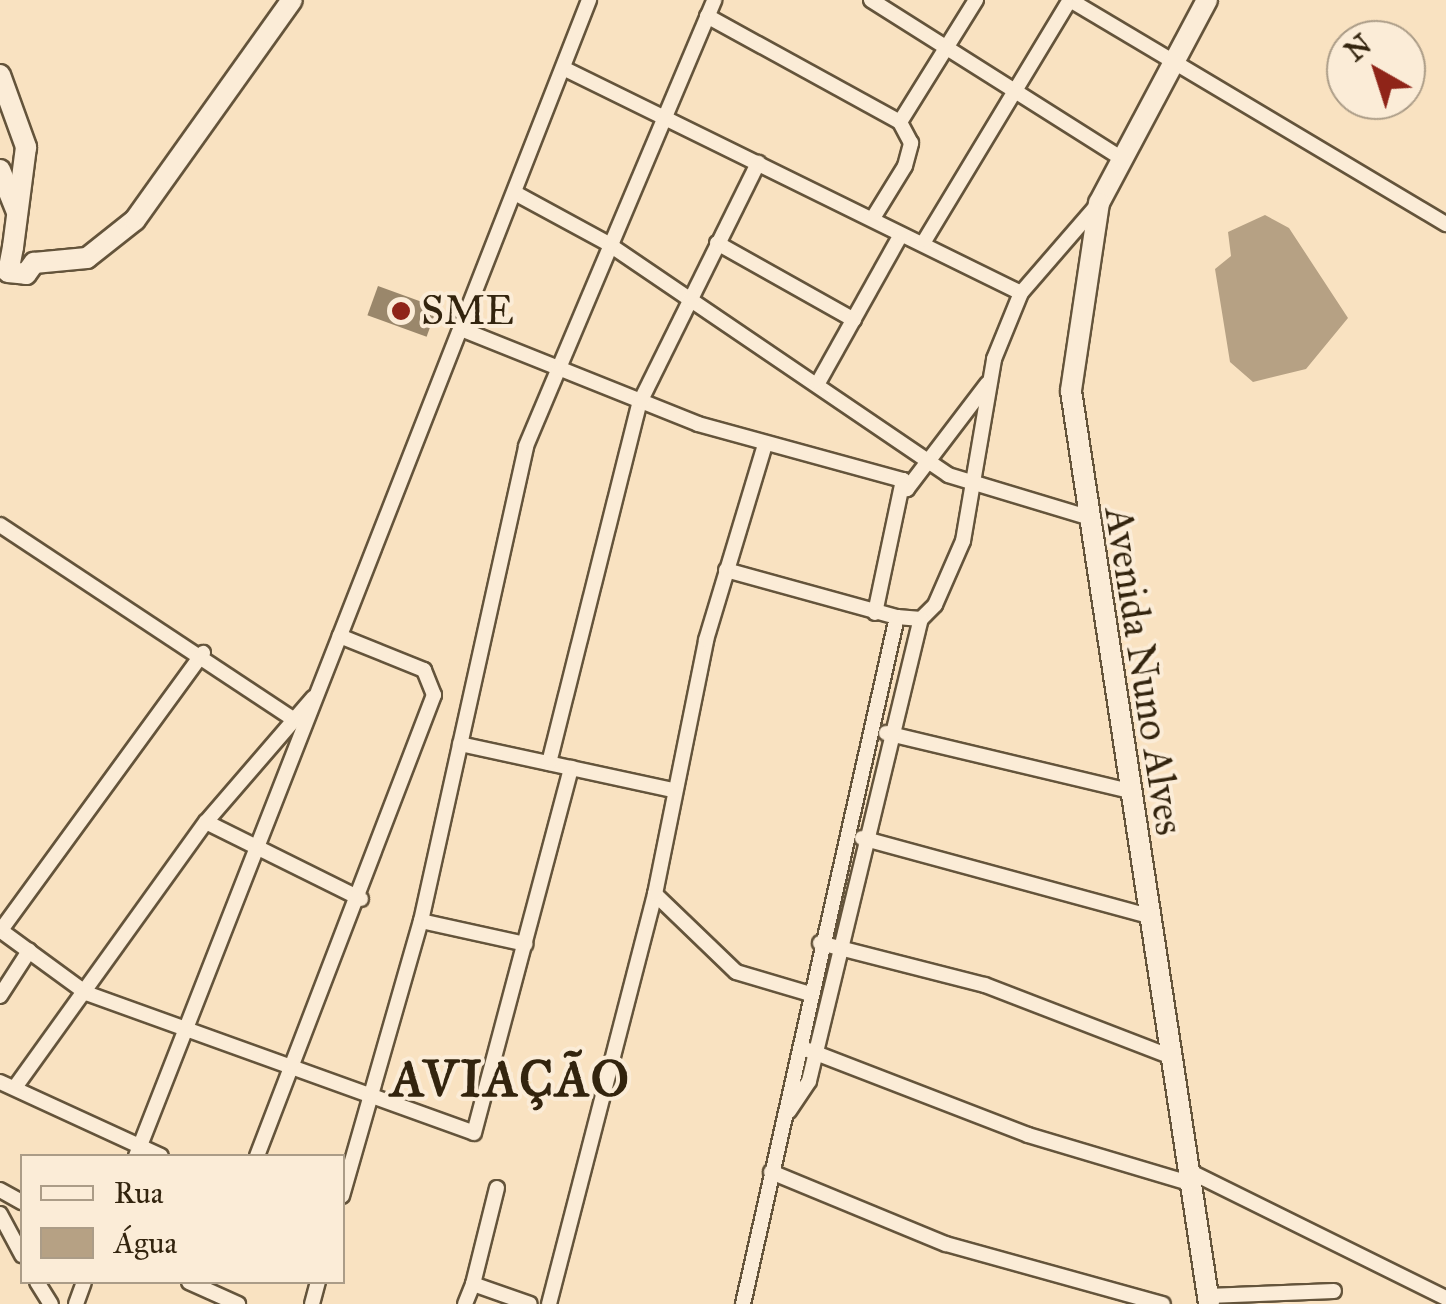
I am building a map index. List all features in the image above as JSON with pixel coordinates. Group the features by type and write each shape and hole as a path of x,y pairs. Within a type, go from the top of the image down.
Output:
{"street":[{"path":"0,74 26,146 13,248 4,276 26,274 34,263 87,258 134,220 292,0"},
{"path":"318,693 206,822 86,993 8,1084 138,1152 260,856 318,693 589,0"},
{"path":"345,1187 421,921 526,446 607,243 714,0"},
{"path":"871,0 1118,157"},
{"path":"900,122 976,0"},
{"path":"924,240 1070,0 1170,64 1446,224"},
{"name":"Avenida Nuno Alves","path":"1207,0 1118,157 1099,203 1073,340 1084,516 1208,1300"},
{"path":"708,16 900,122 912,143 873,218"},
{"path":"564,68 873,218 900,236 924,240 1022,292"},
{"path":"549,763 640,402 688,297 758,162"},
{"path":"0,170 17,212"},
{"path":"515,193 607,243 924,457 976,480 1084,516"},
{"path":"789,1110 816,1052 921,619 946,590 976,480 987,384 1022,292 1099,203"},
{"path":"818,383 900,236"},
{"path":"716,242 854,320"},
{"path":"13,248 25,248 34,263"},
{"path":"460,329 557,363 640,402 766,445 903,480 912,486 924,457 987,384"},
{"path":"549,1304 656,894 672,790 726,570 766,445"},
{"path":"875,613 903,480"},
{"path":"0,525 202,653 295,720"},
{"path":"726,570 875,613 921,619"},
{"path":"743,1304 771,1172 789,1110 807,993 874,729 897,617"},
{"path":"258,1154 362,899 434,686 424,670 340,636"},
{"path":"202,653 0,930 86,993 188,1032 478,1130 572,768"},
{"path":"874,729 1129,791"},
{"path":"460,744 672,790"},
{"path":"206,822 260,856 362,899"},
{"path":"847,835 1145,915"},
{"path":"656,894 736,972 807,993"},
{"path":"421,921 526,944"},
{"path":"820,943 985,985 1172,1057"},
{"path":"0,996 29,951"},
{"path":"798,1048 1028,1135 1189,1177 1446,1298"},
{"path":"771,1172 946,1244 1162,1304"},
{"path":"464,1304 473,1284 497,1188"},
{"path":"0,1214 20,1251"},
{"path":"191,1284 218,1300 238,1304"},
{"path":"473,1284 530,1304"},
{"path":"1208,1300 1334,1291"}],"water":[{"path":"1265,215 1289,228 1348,318 1306,369 1253,382 1230,362 1215,269 1231,256 1228,232"}],"building":[{"name":"SME","path":"378,286 437,308 427,337 367,315"}],"place":[{"name":"SME","path":"401,311"}],"district":[{"name":"AVIAÇÃO","path":"511,1080"}]}
